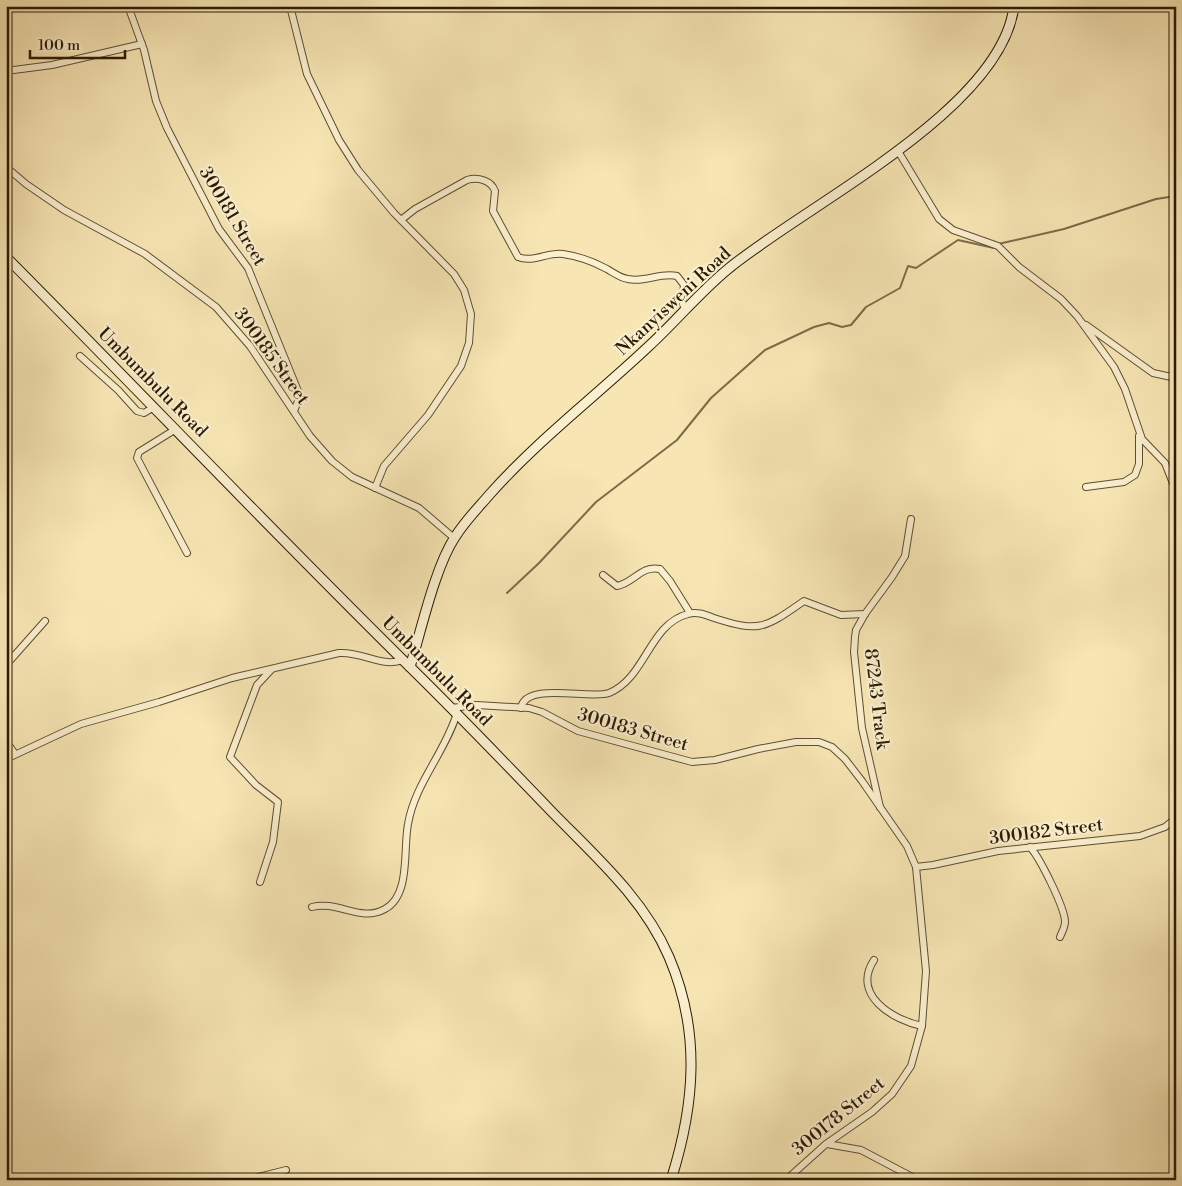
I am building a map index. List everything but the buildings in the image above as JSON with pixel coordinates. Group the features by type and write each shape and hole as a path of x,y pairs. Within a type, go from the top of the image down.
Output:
{"main road":[{"name":"Nkanyisweni Road","path":"406,664 444,560 454,538 476,510 527,455 576,409 649,346 739,260 898,151 960,99 986,69 1010,27 1014,6"},
{"name":"Umbumbulu Road","path":"6,257 621,882 645,914 668,957 685,1008 690,1037 692,1074 686,1125 671,1180"}],"street":[{"name":"300181 Street","path":"128,6 142,44 154,95 167,128 219,229 240,256 256,284 298,390 300,400 294,411"},
{"path":"290,6 307,74 325,114 358,170 401,220 454,274 468,303 471,326 467,353 461,366 428,415 384,466 375,488"},
{"path":"6,71 52,65 142,44"},
{"path":"898,151 939,219 953,230 998,246 1019,267 1061,299 1084,324 1121,380 1139,433 1144,442 1165,463 1176,491"},
{"name":"300185 Street","path":"6,167 26,184 64,210 146,254 216,307 250,346 310,436 332,461 352,477 419,508 454,538"},
{"path":"401,220 415,209 467,180 474,178 488,182 495,191 493,207 496,217 518,256 531,260 557,254 572,256 599,265 627,279 636,280 662,275 677,276 684,285 682,301 685,310"},
{"path":"1084,324 1154,373 1176,378"},
{"path":"80,356 118,390 136,411 144,413 154,407"},
{"path":"176,429 140,452 137,458 187,553"},
{"path":"1086,487 1124,482 1135,475 1139,464 1139,433"},
{"name":"87243 Track","path":"880,808 862,728 854,652 856,630 904,556 911,518"},
{"path":"603,575 617,586 624,584 644,570 660,570 670,581 690,613"},
{"path":"521,708 528,699 546,692 606,694 615,690 632,674 665,628 690,613 701,614 738,626 749,627 771,624 804,601 841,616 865,614"},
{"path":"6,665 44,622"},
{"path":"6,759 70,727 146,706 232,678 346,652 387,663 406,664"},
{"path":"260,882 273,842 278,802 230,759 257,685 272,670"},
{"name":"300183 Street","path":"454,711 477,705 521,708 542,712 578,731 686,761 715,760 796,742 819,742 832,747 845,759 907,846 916,867"},
{"path":"312,907 329,905 366,915 385,909 396,900 402,886 405,841 410,809 419,787 449,737 454,711"},
{"path":"6,742 15,754"},
{"name":"300182 Street","path":"916,867 998,851 1140,836 1165,827 1176,818"},
{"path":"1030,847 1043,866 1064,913 1065,922 1060,937"},
{"name":"300178 Street","path":"786,1180 826,1144 872,1112 892,1094 911,1066 922,1026 926,971 916,867"},
{"path":"874,960 869,968 867,980 878,1002 896,1019 922,1026"},
{"path":"826,1144 837,1144 861,1150 918,1180"},
{"path":"247,1180 286,1170"}],"waterway":[{"path":"445,6 446,11"},
{"path":"998,244 1064,229 1156,199 1176,196"},
{"path":"507,593 539,563 596,502 677,440 711,398 765,350 814,327 829,323 842,327 851,325 866,307 900,288 908,266 916,268 958,240 994,248"}]}
